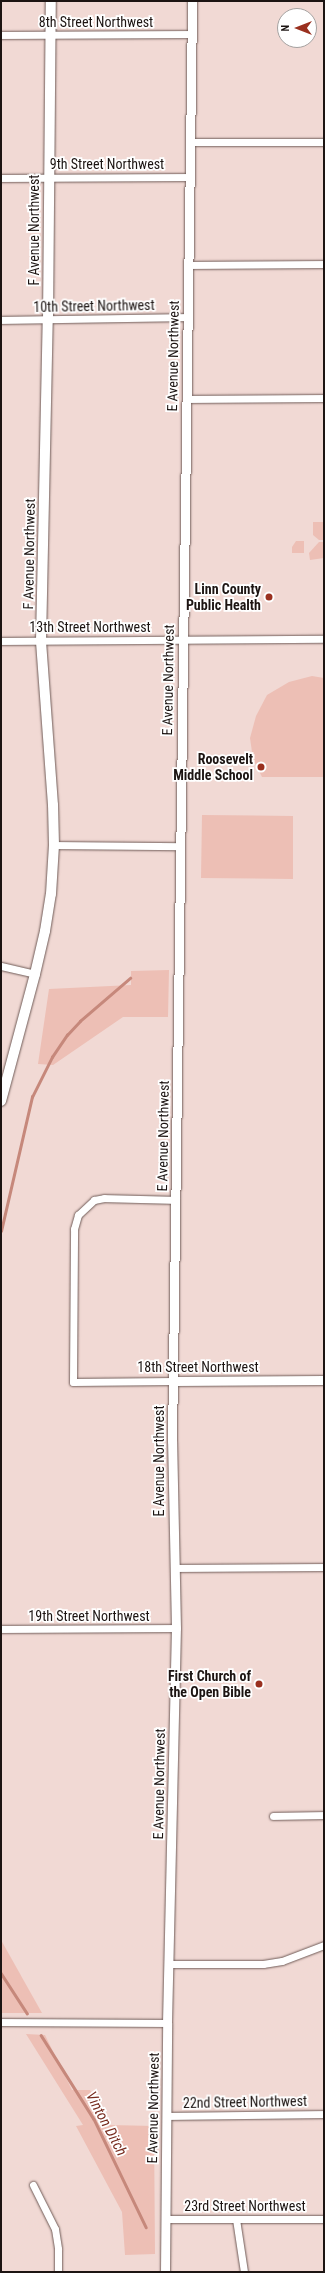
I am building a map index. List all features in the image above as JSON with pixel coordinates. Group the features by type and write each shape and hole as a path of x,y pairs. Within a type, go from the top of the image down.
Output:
{"main road":[{"name":"F Avenue Northwest","path":"1,1101 36,974 51,894 54,845 53,805 41,641 48,320 48,178 51,1"}],"street":[{"name":"E Avenue Northwest","path":"165,2272 167,2023 176,1628 176,1568 172,1503 192,1"},
{"name":"8th Street Northwest","path":"1,35 191,34"},
{"path":"190,142 324,142"},
{"name":"9th Street Northwest","path":"1,178 190,177"},
{"path":"188,265 324,264"},
{"name":"10th Street Northwest","path":"1,320 188,317"},
{"path":"186,399 324,398"},
{"name":"13th Street Northwest","path":"1,641 324,640"},
{"path":"54,845 181,846"},
{"path":"1,966 36,974"},
{"name":"18th Street Northwest","path":"176,1200 104,1198 94,1200 78,1215 74,1229 72,1382 324,1380"},
{"path":"176,1568 324,1567"},
{"name":"19th Street Northwest","path":"1,1629 176,1628"},
{"path":"273,1816 324,1815"},
{"path":"169,1964 263,1964 282,1961 324,1945"},
{"path":"1,2022 167,2023"},
{"name":"22nd Street Northwest","path":"167,2116 324,2114"},
{"path":"33,2186 55,2229 58,2249 58,2272"},
{"name":"23rd Street Northwest","path":"165,2219 324,2219"},
{"path":"236,2219 244,2272"}],"shaded area":[{"path":"313,522 324,522 324,540 319,540 313,535"},
{"path":"296,541 304,541 304,553 292,553 292,547"},
{"path":"319,542 324,542 324,558 310,560 309,553"},
{"path":"312,676 324,678 324,777 262,777 253,759 250,738 256,716 267,695 289,682"},
{"path":"202,815 293,816 293,879 201,878"},
{"path":"169,970 168,1017 123,1017 53,1065 38,1064 49,989 131,985 131,971"},
{"path":"1,1940 42,2013 1,2013"},
{"path":"26,2034 45,2035 72,2090 90,2090 109,2125 154,2126 155,2254 125,2255 122,2212 76,2126 83,2125"}],"waterway":[{"name":"Vinton Ditch","path":"1,1231 32,1097 52,1057 67,1035 80,1021 130,978"},
{"name":"Vinton Ditch","path":"1,1973 27,2013"},
{"name":"Vinton Ditch","path":"41,2035 94,2119 146,2227"}],"place":[{"name":"Linn County Public Health","path":"269,597"},
{"name":"Roosevelt Middle School","path":"261,767"},
{"name":"First Church of the Open Bible","path":"259,1684"}]}
